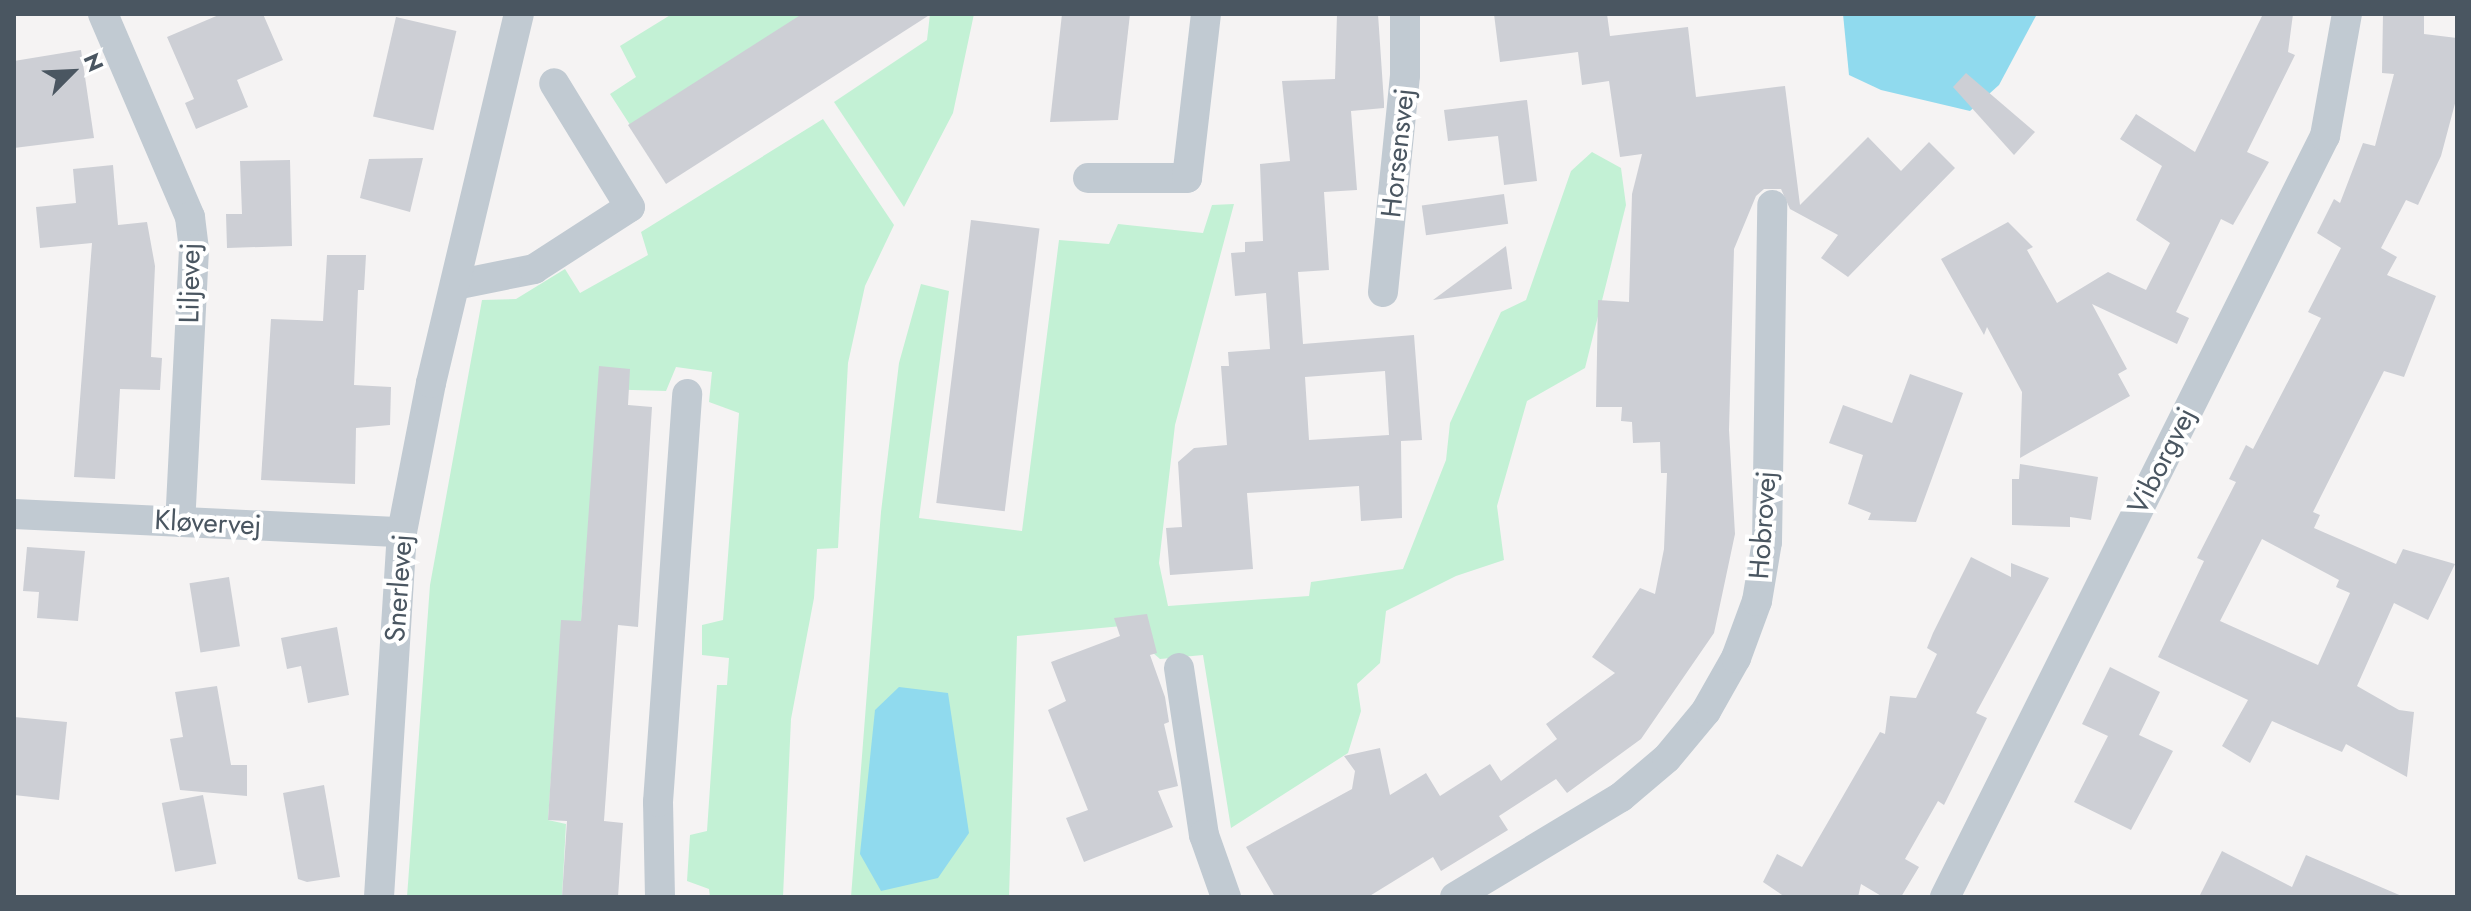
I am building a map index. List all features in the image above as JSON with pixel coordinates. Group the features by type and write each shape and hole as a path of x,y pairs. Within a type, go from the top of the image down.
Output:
{"street":[{"name":"Liljevej","path":"103,14 190,217 194,249 180,522"},
{"name":"Snerlevej","path":"379,897 402,532 455,285 519,14"},
{"path":"1088,178 1187,178 1206,14"},
{"name":"Horsensvej","path":"1383,292 1405,75 1405,14"},
{"name":"Viborgvej","path":"1945,897 2325,136 2347,14"},
{"path":"455,285 534,269 630,207 554,83"},
{"name":"Hobrovej","path":"1455,897 1621,797 1686,734 1736,658 1757,601 1767,542 1772,205"},
{"path":"660,897 658,802 687,394"},
{"name":"Kløvervej","path":"14,514 402,532"},
{"path":"1179,668 1204,835 1226,897"}],"green space":[{"path":"672,14 812,14 634,131 610,94 636,77 620,46"},
{"path":"930,14 974,14 953,113 904,207 834,102 927,40"},
{"path":"823,119 894,225 865,286 848,363 838,548 817,549 814,598 791,719 783,897 710,897 709,889 687,881 690,835 707,831 717,685 727,685 729,658 702,655 702,625 723,620 739,413 709,402 712,372 676,367 666,391 599,389 581,622 562,622 548,820 566,824 562,897 407,897 430,585 482,300 516,299 565,269 580,293 648,255 641,232"},
{"path":"1592,152 1621,168 1626,205 1585,368 1527,401 1497,506 1504,560 1456,576 1386,611 1380,663 1357,684 1361,711 1348,753 1231,828 1203,655 1160,659 1122,626 1017,636 1009,897 851,897 881,512 899,363 921,284 949,291 919,518 1022,531 1059,240 1109,244 1118,224 1203,233 1212,205 1234,204 1175,425 1159,563 1168,606 1309,596 1311,582 1403,569 1446,460 1450,423 1501,312 1526,300 1571,171"}],"water":[{"path":"1843,14 2037,14 1999,85 1970,111 1881,90 1849,75"},
{"path":"899,687 948,693 969,833 938,878 881,891 860,854 875,710"}],"building":[{"path":"221,14 263,14 283,60 237,80 248,107 196,129 185,103 194,99 167,37"},
{"path":"802,14 931,14 666,184 628,125"},
{"path":"1062,14 1130,14 1118,120 1050,122"},
{"path":"1337,14 1378,14 1384,108 1351,111 1357,190 1324,192 1329,270 1298,272 1303,344 1414,335 1422,440 1401,441 1402,518 1361,521 1359,486 1247,493 1253,569 1170,575 1166,528 1182,527 1178,462 1194,448 1227,445 1221,366 1229,366 1228,352 1270,349 1266,293 1235,296 1231,253 1245,252 1245,242 1263,241 1260,164 1290,161 1282,81 1335,79","holes":["1385,371 1389,435 1309,440 1305,377"]},
{"path":"1494,14 1607,14 1610,36 1688,27 1696,97 1785,86 1800,205 1868,137 1901,171 1929,142 1955,168 1848,277 1821,258 1838,235 1790,209 1781,189 1764,189 1756,196 1734,249 1729,430 1735,534 1714,633 1641,739 1567,793 1556,779 1499,816 1508,830 1441,871 1433,857 1368,897 1275,897 1246,847 1352,789 1355,771 1344,756 1380,748 1390,795 1426,773 1440,796 1490,764 1501,781 1557,739 1546,724 1615,673 1592,657 1640,588 1655,594 1664,549 1667,473 1661,473 1660,442 1633,443 1632,422 1621,421 1622,407 1596,407 1598,300 1629,302 1632,194 1642,154 1620,157 1609,81 1582,85 1578,52 1500,62"},
{"path":"2263,14 2293,14 2288,52 2295,55 2247,152 2269,162 2233,225 2221,219 2176,312 2189,318 2177,344 2092,304 2127,369 2118,374 2130,396 2020,458 2022,392 1987,327 1984,335 1941,259 2008,222 2033,247 2027,250 2057,303 2108,272 2146,290 2170,243 2136,220 2162,166 2120,139 2136,114 2195,152"},
{"path":"2383,14 2424,14 2424,34 2457,38 2457,96 2441,156 2418,205 2406,200 2381,248 2397,257 2387,275 2436,296 2404,377 2384,371 2313,512 2320,515 2314,528 2396,564 2403,549 2455,564 2428,620 2394,603 2357,686 2399,710 2414,712 2407,777 2346,744 2342,752 2272,721 2250,763 2222,746 2248,700 2158,657 2204,561 2197,558 2236,482 2229,479 2246,445 2253,449 2321,318 2308,312 2341,248 2317,233 2334,199 2340,203 2363,143 2375,146 2394,74 2382,73","holes":["2262,539 2339,580 2336,587 2350,593 2318,665 2220,621"]},
{"path":"396,17 456,31 433,130 373,116"},
{"path":"81,50 94,138 14,148 14,61"},
{"path":"1966,73 2035,132 2014,155 1953,87"},
{"path":"1527,100 1537,181 1504,185 1498,136 1448,141 1444,110"},
{"path":"423,158 410,212 360,198 369,159"},
{"path":"290,160 292,246 227,248 226,214 242,214 240,161"},
{"path":"113,165 118,225 147,222 155,266 151,357 162,358 160,390 120,389 115,479 74,477 92,243 40,248 36,207 76,203 73,169"},
{"path":"1504,194 1508,224 1426,235 1422,206"},
{"path":"971,220 1039,228 1005,511 936,503"},
{"path":"1506,246 1512,289 1433,300"},
{"path":"327,255 366,255 364,290 358,290 354,385 391,387 390,425 356,428 355,484 261,480 271,319 323,321"},
{"path":"599,366 630,369 628,405 652,407 638,627 618,625 604,821 623,823 618,897 562,897 567,821 548,820 561,620 581,621"},
{"path":"1910,374 1963,393 1916,522 1868,520 1871,513 1848,504 1863,455 1829,443 1843,405 1892,423"},
{"path":"2020,464 2098,477 2091,520 2070,517 2070,527 2012,525 2012,479 2019,479"},
{"path":"27,547 85,551 78,621 37,618 39,592 23,591"},
{"path":"1971,557 2011,577 2011,563 2049,578 1976,713 1987,718 1944,805 1938,801 1905,859 1919,867 1901,897 1883,897 1861,884 1858,897 1785,897 1763,882 1777,854 1802,867 1880,732 1885,734 1890,696 1916,698 1937,654 1927,648"},
{"path":"229,577 240,646 200,652 189,583"},
{"path":"1147,614 1157,653 1150,655 1165,697 1169,722 1164,724 1178,786 1158,791 1173,827 1084,862 1066,818 1088,810 1048,710 1066,701 1051,662 1120,636 1114,618"},
{"path":"337,627 349,695 308,703 301,666 287,669 281,638"},
{"path":"2110,667 2160,692 2139,735 2173,751 2131,830 2074,802 2108,736 2082,724"},
{"path":"217,686 231,765 247,765 247,796 180,790 170,739 183,737 175,692"},
{"path":"14,717 67,722 59,800 14,795"},
{"path":"324,785 340,877 307,882 298,879 283,793"},
{"path":"203,795 216,864 175,872 162,803"},
{"path":"2222,851 2292,887 2306,855 2404,897 2199,897"}]}
